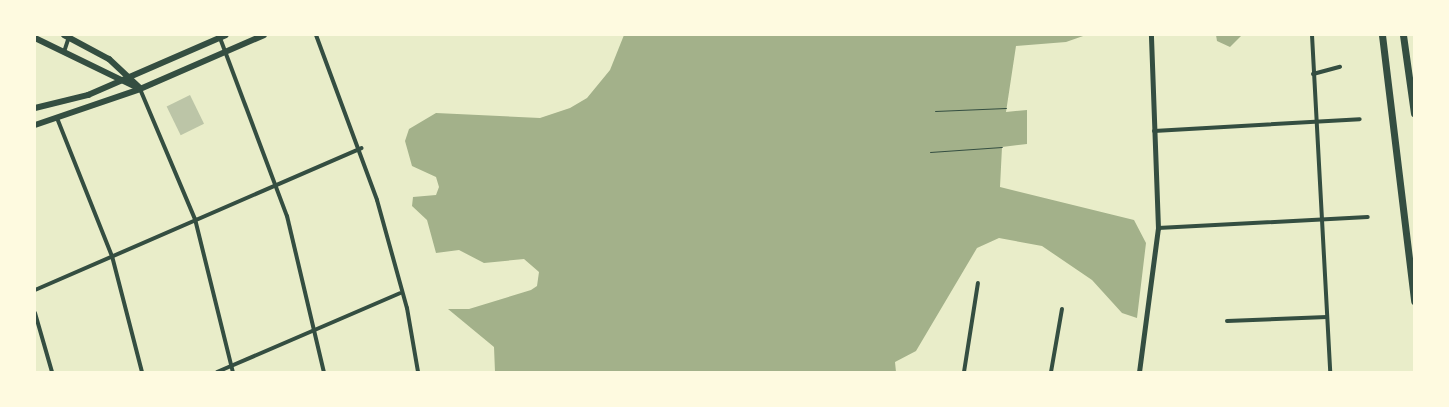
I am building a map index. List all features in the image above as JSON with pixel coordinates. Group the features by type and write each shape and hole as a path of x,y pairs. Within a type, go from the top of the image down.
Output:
{"highway":[{"path":"1382,35 1414,301"},
{"path":"1403,35 1414,113"}],"main road":[{"path":"35,125 140,89 264,35"},
{"path":"67,36 104,56 130,77 140,89"},
{"path":"35,108 121,81 223,36"},
{"path":"35,38 140,89"}],"street":[{"path":"316,35 361,148 400,293 407,308 418,372"},
{"path":"1140,372 1158,228 1151,35"},
{"path":"1312,35 1330,372"},
{"path":"63,52 67,36"},
{"path":"223,36 226,52 277,184 316,329 324,372"},
{"path":"1313,74 1340,67"},
{"path":"140,89 195,219 233,372"},
{"path":"57,118 112,256 142,372"},
{"path":"1154,131 1360,119"},
{"path":"35,290 361,148"},
{"path":"1158,228 1368,217"},
{"path":"964,372 978,283"},
{"path":"217,372 400,293"},
{"path":"1051,372 1062,309"},
{"path":"35,313 52,372"},
{"path":"1228,321 1326,317"}],"path":[{"path":"935,111 1006,108"},
{"path":"930,152 1002,147"}],"shaded area":[{"path":"624,35 1086,35 1066,42 1016,46 1006,112 1027,110 1027,144 1002,147 1000,187 1134,220 1146,243 1137,318 1122,313 1092,280 1042,246 999,238 977,248 916,351 895,362 896,372 495,372 494,347 448,309 469,309 531,290 537,286 539,272 524,259 484,263 459,250 436,253 427,220 412,206 413,197 436,195 439,187 436,177 412,166 405,141 409,129 436,113 540,118 570,108 587,98 610,70"},
{"path":"1216,35 1241,36 1230,47 1217,41"}],"building":[{"path":"190,95 204,124 181,135 167,106"}]}
